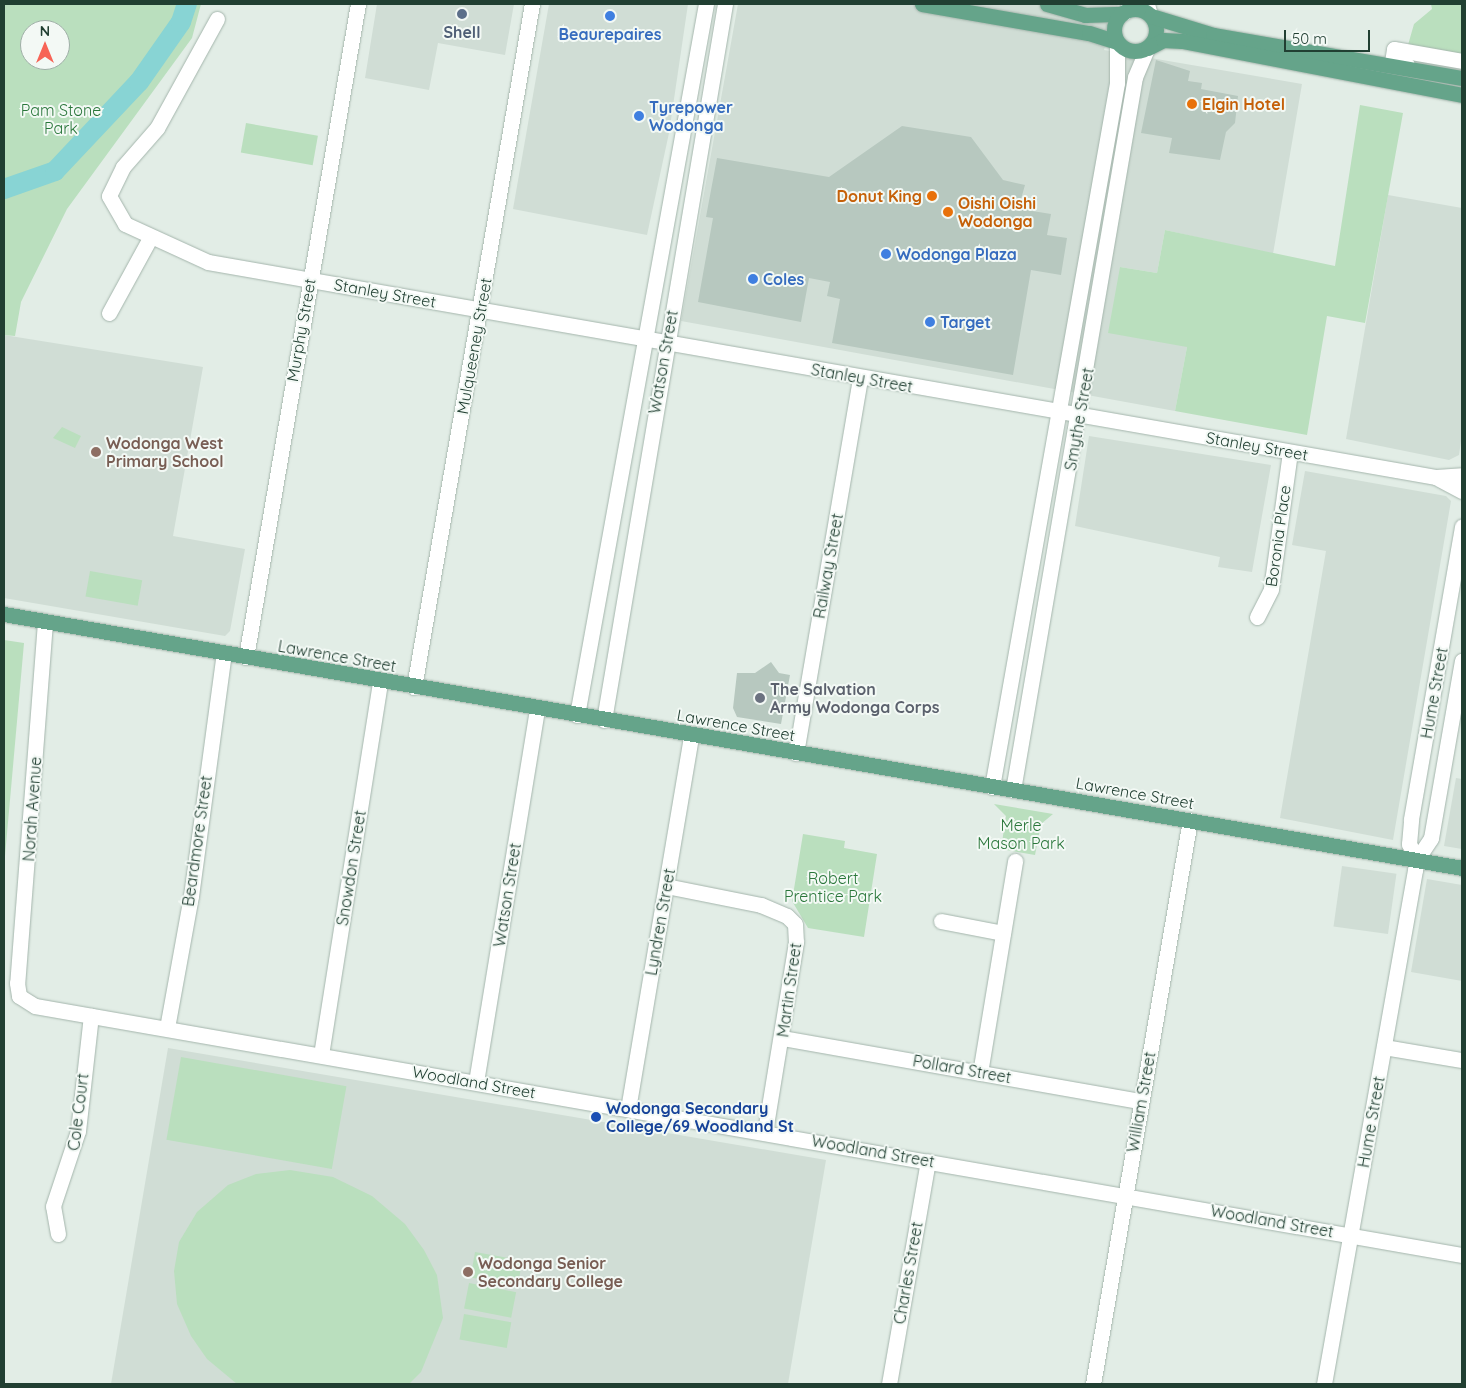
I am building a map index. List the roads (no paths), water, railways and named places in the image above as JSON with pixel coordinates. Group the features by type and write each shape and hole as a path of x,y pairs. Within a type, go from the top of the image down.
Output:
{"main road":[{"path":"922,4 1089,33 1117,43 1131,51 1147,48 1163,40 1177,40 1462,95"},
{"path":"1047,4 1086,15 1140,9 1213,35 1462,78"},
{"path":"1117,43 1114,26 1126,10"},
{"path":"1147,48 1156,33 1149,11"},
{"name":"Lawrence Street","path":"4,614 414,687 1462,868"}],"street":[{"name":"Murphy Street","path":"246,657 358,4"},
{"name":"Mulqueeney Street","path":"414,687 532,4"},
{"name":"Watson Street","path":"577,715 682,127 706,4"},
{"name":"Watson Street","path":"604,720 659,384 725,4"},
{"name":"Stanley Street","path":"217,19 157,128 116,178 110,190 112,208 125,224 150,238 208,262 480,311 645,338 860,378 1436,477 1462,475"},
{"name":"Smythe Street","path":"992,787 1094,208 1104,141 1118,75 1117,43"},
{"name":"Smythe Street","path":"1013,790 1087,370 1136,72 1147,48"},
{"path":"1462,61 1394,49 1392,62 1462,74"},
{"path":"695,56 714,60"},
{"path":"682,127 703,130"},
{"path":"1104,141 1125,144"},
{"path":"1094,208 1114,211"},
{"path":"109,313 150,238"},
{"path":"652,300 673,304"},
{"path":"1065,366 1087,370"},
{"name":"Railway Street","path":"796,753 860,378"},
{"path":"638,380 659,384"},
{"name":"Boronia Place","path":"1257,617 1271,589 1290,452"},
{"path":"1462,475 1462,491"},
{"name":"Stanley Street","path":"1436,477 1462,491"},
{"path":"1046,482 1067,484"},
{"name":"Hume Street","path":"1417,859 1409,844 1411,819 1429,720 1457,587 1462,526"},
{"name":"Norah Avenue","path":"20,996 45,622"},
{"name":"Beardmore Street","path":"167,1028 191,896 224,653"},
{"name":"Hume Street","path":"1324,1384 1417,859 1429,845 1462,661"},
{"path":"587,662 613,667"},
{"name":"Snowdon Street","path":"321,1055 380,681"},
{"name":"Watson Street","path":"476,1082 537,708"},
{"path":"1006,708 1027,712"},
{"path":"1429,720 1451,724"},
{"name":"Lyndren Street","path":"628,1109 691,735"},
{"path":"1411,819 1434,822"},
{"name":"William Street","path":"1093,1384 1190,820"},
{"path":"980,1073 1015,861"},
{"name":"Martin Street","path":"666,886 761,905 787,916 795,924 782,1038 765,1132"},
{"path":"941,921 1003,933"},
{"name":"Woodland Street","path":"20,996 35,1006 1462,1255"},
{"name":"Cole Court","path":"58,1234 53,1206 78,1131 91,1016"},
{"name":"Pollard Street","path":"782,1038 1141,1101"},
{"path":"1384,1047 1462,1060"},
{"name":"Charles Street","path":"889,1384 928,1161"}],"waterway":[{"path":"4,189 55,171 139,82 181,22 187,4"}],"place":[{"name":"Shell","path":"462,14"},
{"name":"Beaurepaires","path":"610,16"},
{"name":"Elgin Hotel","path":"1192,104"},
{"name":"Tyrepower Wodonga","path":"639,116"},
{"name":"Donut King","path":"932,196"},
{"name":"Oishi Oishi Wodonga","path":"948,212"},
{"name":"Wodonga Plaza","path":"886,254"},
{"name":"Coles","path":"753,279"},
{"name":"Target","path":"930,322"},
{"name":"Wodonga West Primary School","path":"96,452"},
{"name":"The Salvation Army Wodonga Corps","path":"760,698"},
{"name":"Wodonga Secondary College/69 Woodland St","path":"596,1117"},
{"name":"Wodonga Senior Secondary College","path":"468,1272"}],"park label":[{"name":"Pam Stone Park","path":"61,119"},
{"name":"Merle Mason Park","path":"1021,834"},
{"name":"Robert Prentice Park","path":"833,887"}]}
